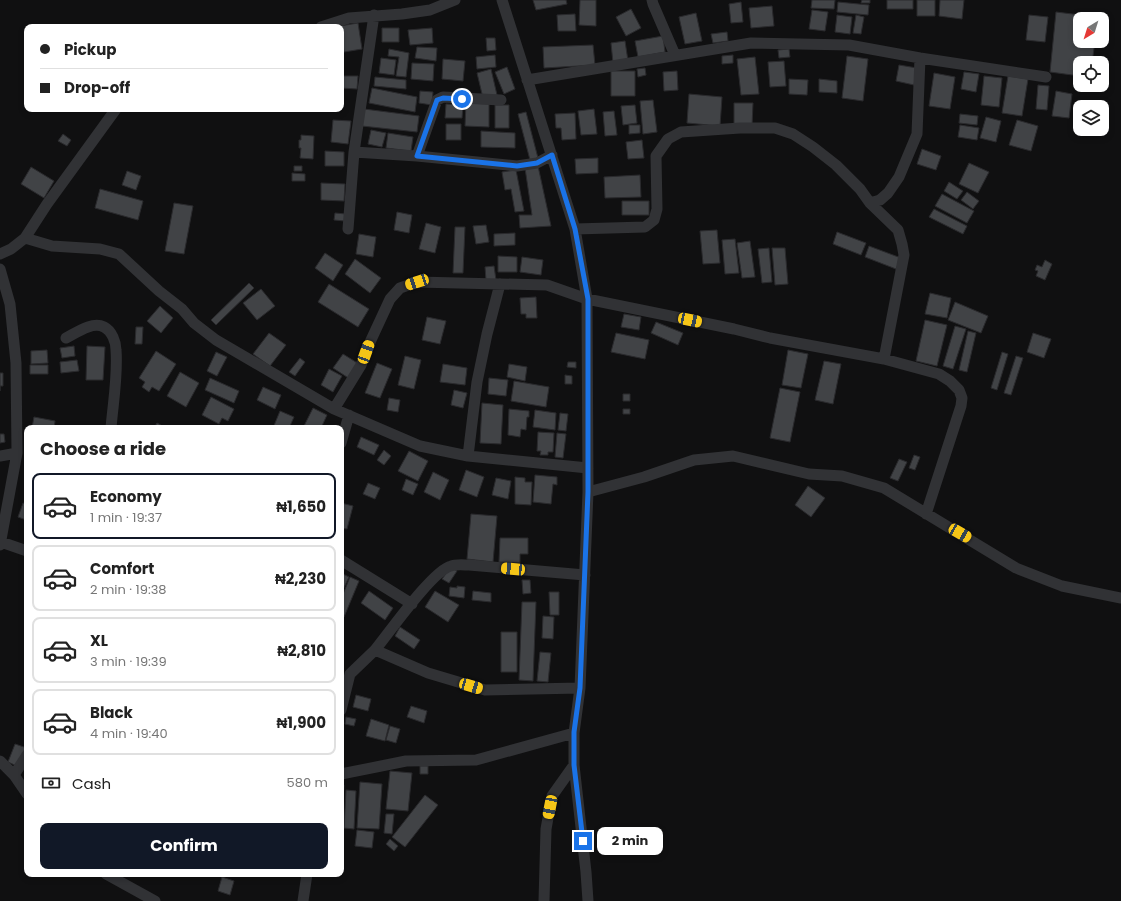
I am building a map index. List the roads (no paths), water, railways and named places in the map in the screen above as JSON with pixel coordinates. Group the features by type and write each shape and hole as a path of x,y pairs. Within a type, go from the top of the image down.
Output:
{"street":[{"path":"330,24 349,18 402,14 430,10 455,0"},
{"path":"502,0 575,229 588,299 588,492 580,688 574,732 574,765 588,901"},
{"path":"652,0 675,55"},
{"path":"348,229 354,152 374,15"},
{"path":"527,80 751,43 848,45 920,58 1046,77"},
{"path":"870,203 880,200 888,193 899,177 917,134 920,58"},
{"path":"417,156 437,100 443,98 501,100"},
{"path":"0,254 11,249 25,238 47,204 114,112"},
{"path":"575,229 645,228 654,220 657,209 656,156 668,139 681,132 740,128 775,128 793,134 836,165 860,189 870,203 898,230 904,255 884,359"},
{"path":"354,152 417,156 517,166 537,163 552,155"},
{"path":"25,238 52,246 100,249 119,254 182,309 194,323 216,340 334,409 420,446 468,456 588,468"},
{"path":"0,269 10,304 16,363 18,453 1,543 24,550"},
{"path":"334,409 361,365 390,299 400,288 417,282 547,285 588,299 734,329 770,338 884,359 939,374 950,381 959,390 962,398 961,406 926,514"},
{"path":"468,456 477,382 487,334 500,284"},
{"path":"66,338 92,326 103,326 113,336 116,350 111,425"},
{"path":"344,431 348,415"},
{"path":"0,456 18,453"},
{"path":"588,492 644,478 694,460 733,456 808,474 842,476 884,488 1016,568 1062,586 1121,598"},
{"path":"344,562 412,604"},
{"path":"345,673 376,650 437,574 450,566 469,565 585,575"},
{"path":"376,650 428,673 485,690 580,688"},
{"path":"344,773 406,762 476,760 574,732"},
{"path":"14,775 24,760"},
{"path":"0,761 14,775 24,790"},
{"path":"544,901 546,829 552,796 574,765"},
{"path":"111,877 155,901"},
{"path":"303,901 307,877"}]}
